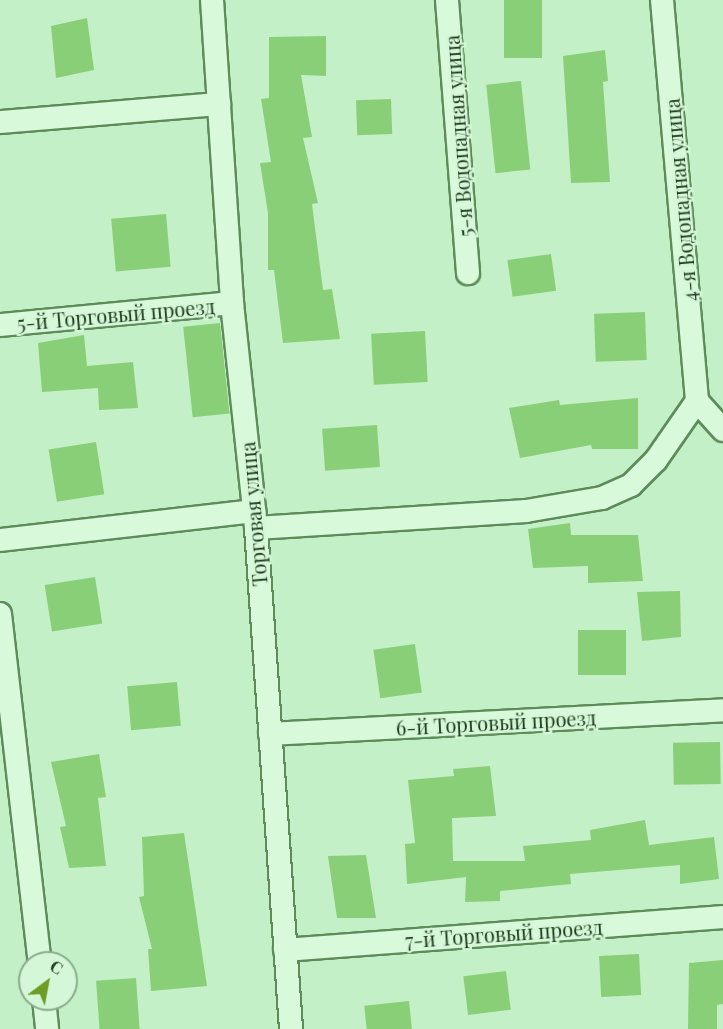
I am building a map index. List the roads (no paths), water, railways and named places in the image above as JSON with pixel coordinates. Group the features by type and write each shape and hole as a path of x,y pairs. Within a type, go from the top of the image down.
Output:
{"street":[{"name":"Торговая улица","path":"212,0 232,303 255,520 291,1029"},
{"name":"5-я Водопадная улица","path":"447,0 468,273"},
{"name":"4-я Водопадная улица","path":"662,0 697,401"},
{"path":"0,123 219,104"},
{"name":"5-й Торговый проезд","path":"0,325 232,303"},
{"path":"0,540 255,520 526,511 602,498 631,485 656,460 697,401 723,430"},
{"path":"0,614 39,951"},
{"name":"6-й Торговый проезд","path":"270,734 723,710"},
{"name":"7-й Торговый проезд","path":"285,950 723,916"},
{"path":"45,1011 47,1029"}]}
